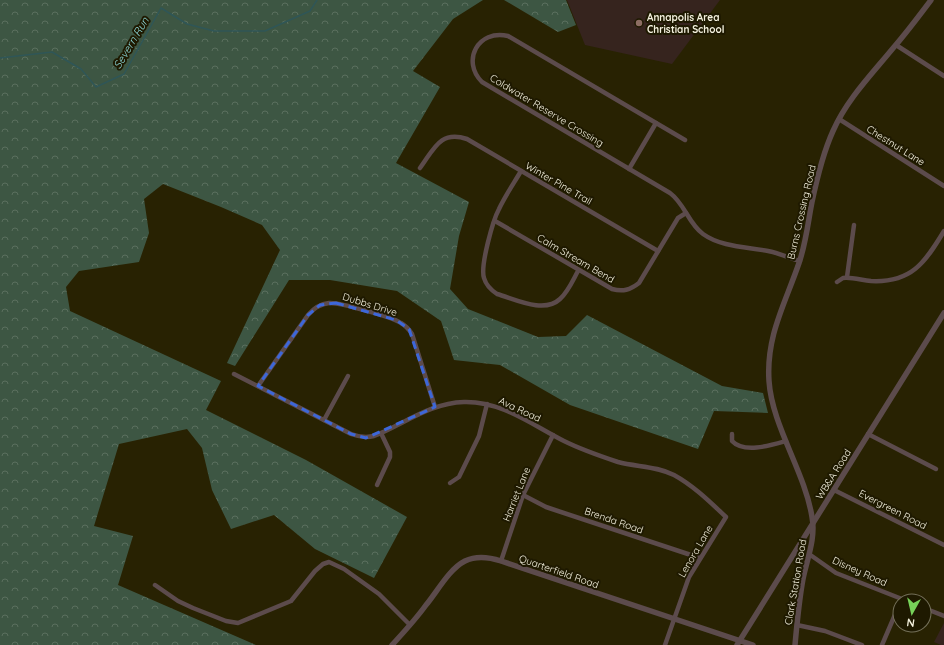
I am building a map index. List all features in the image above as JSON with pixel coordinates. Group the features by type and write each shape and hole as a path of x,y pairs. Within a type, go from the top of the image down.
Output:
{"street":[{"name":"Burns Crossing Road","path":"813,522 804,490 786,441 771,392 769,355 776,323 800,261 822,162 830,137 838,119 853,96 896,45 931,0"},
{"name":"Coldwater Reserve Crossing","path":"685,140 508,36 499,34 489,36 482,41 476,49 473,58 474,69 478,78 482,82 676,198 696,228 703,234 716,240 775,253 800,261"},
{"path":"896,45 944,76"},
{"name":"Chestnut Lane","path":"838,119 944,186"},
{"path":"629,169 656,123"},
{"name":"Winter Pine Trail","path":"420,168 441,140 450,136 460,136 658,251"},
{"path":"521,171 499,209 495,221 482,270 485,282 498,294 542,306 549,305 560,299 578,271"},
{"name":"Calm Stream Bend","path":"495,221 578,271 612,289 627,290 639,283 678,218 686,213"},
{"path":"847,277 854,225"},
{"path":"837,282 847,277 870,281 890,281 902,278 915,270 925,261 942,238 944,231"},
{"name":"Dubbs Drive","path":"258,386 313,309 320,305 336,303 396,320 409,329 412,334 435,407"},
{"name":"WB&A Road","path":"738,643 944,313"},
{"name":"Ava Road","path":"234,374 351,434 366,438 381,433 427,409 452,403 465,402 487,404 504,409 580,449 620,462 657,468 672,474 691,486 726,517"},
{"path":"324,420 348,376"},
{"path":"450,483 460,477 476,443 483,424 487,404"},
{"path":"377,484 390,457 390,452 381,433"},
{"path":"732,434 732,441 741,446 763,448 786,441"},
{"path":"868,434 936,469"},
{"name":"Harriet Lane","path":"501,561 524,494 553,435"},
{"name":"Evergreen Road","path":"834,490 944,545"},
{"name":"Brenda Road","path":"524,494 546,507 700,558"},
{"name":"Lenora Lane","path":"665,645 689,577 726,517"},
{"name":"Clark Station Road","path":"795,645 803,578 812,541 813,522"},
{"name":"Disney Road","path":"809,554 836,573 892,597"},
{"name":"Quarterfield Road","path":"392,645 410,625 452,571 466,561 480,557 501,561 675,619 738,643 753,645"},
{"path":"155,585 178,601 193,608 226,621 238,622 291,601 315,571 323,564 329,562 344,569 379,594 410,625"},
{"path":"932,611 944,616"},
{"path":"882,645 892,622"},
{"path":"797,626 825,631 862,645"}],"highlighted area":[{"path":"336,303 396,320 409,329 435,407 366,438 351,434 258,386 308,315 320,305"}],"shaded area":[{"name":"Annapolis Area Christian School","path":"567,0 720,0 672,64 585,45"},
{"path":"944,623 944,645 941,645 934,642"}],"green space":[{"path":"0,0 483,0 453,19 413,71 440,87 396,163 469,202 459,236 450,289 468,309 538,337 566,336 587,315 722,386 763,393 768,413 714,411 698,449 570,405 500,365 454,360 441,321 397,291 330,280 289,280 235,366 227,363 280,250 262,225 163,184 144,199 149,233 139,262 79,271 66,287 70,311 221,381 206,410 306,460 407,517 374,578 315,549 274,515 231,529 212,490 202,448 187,429 119,444 94,526 133,536 118,585 256,645 0,645"},
{"path":"504,0 566,0 576,25 558,32"}],"waterway":[{"name":"Severn Run","path":"0,58 52,52 81,69 96,87 124,74 161,8 187,24 214,31 265,31 310,11 317,0"}],"place":[{"name":"Annapolis Area Christian School","path":"639,23"}]}
